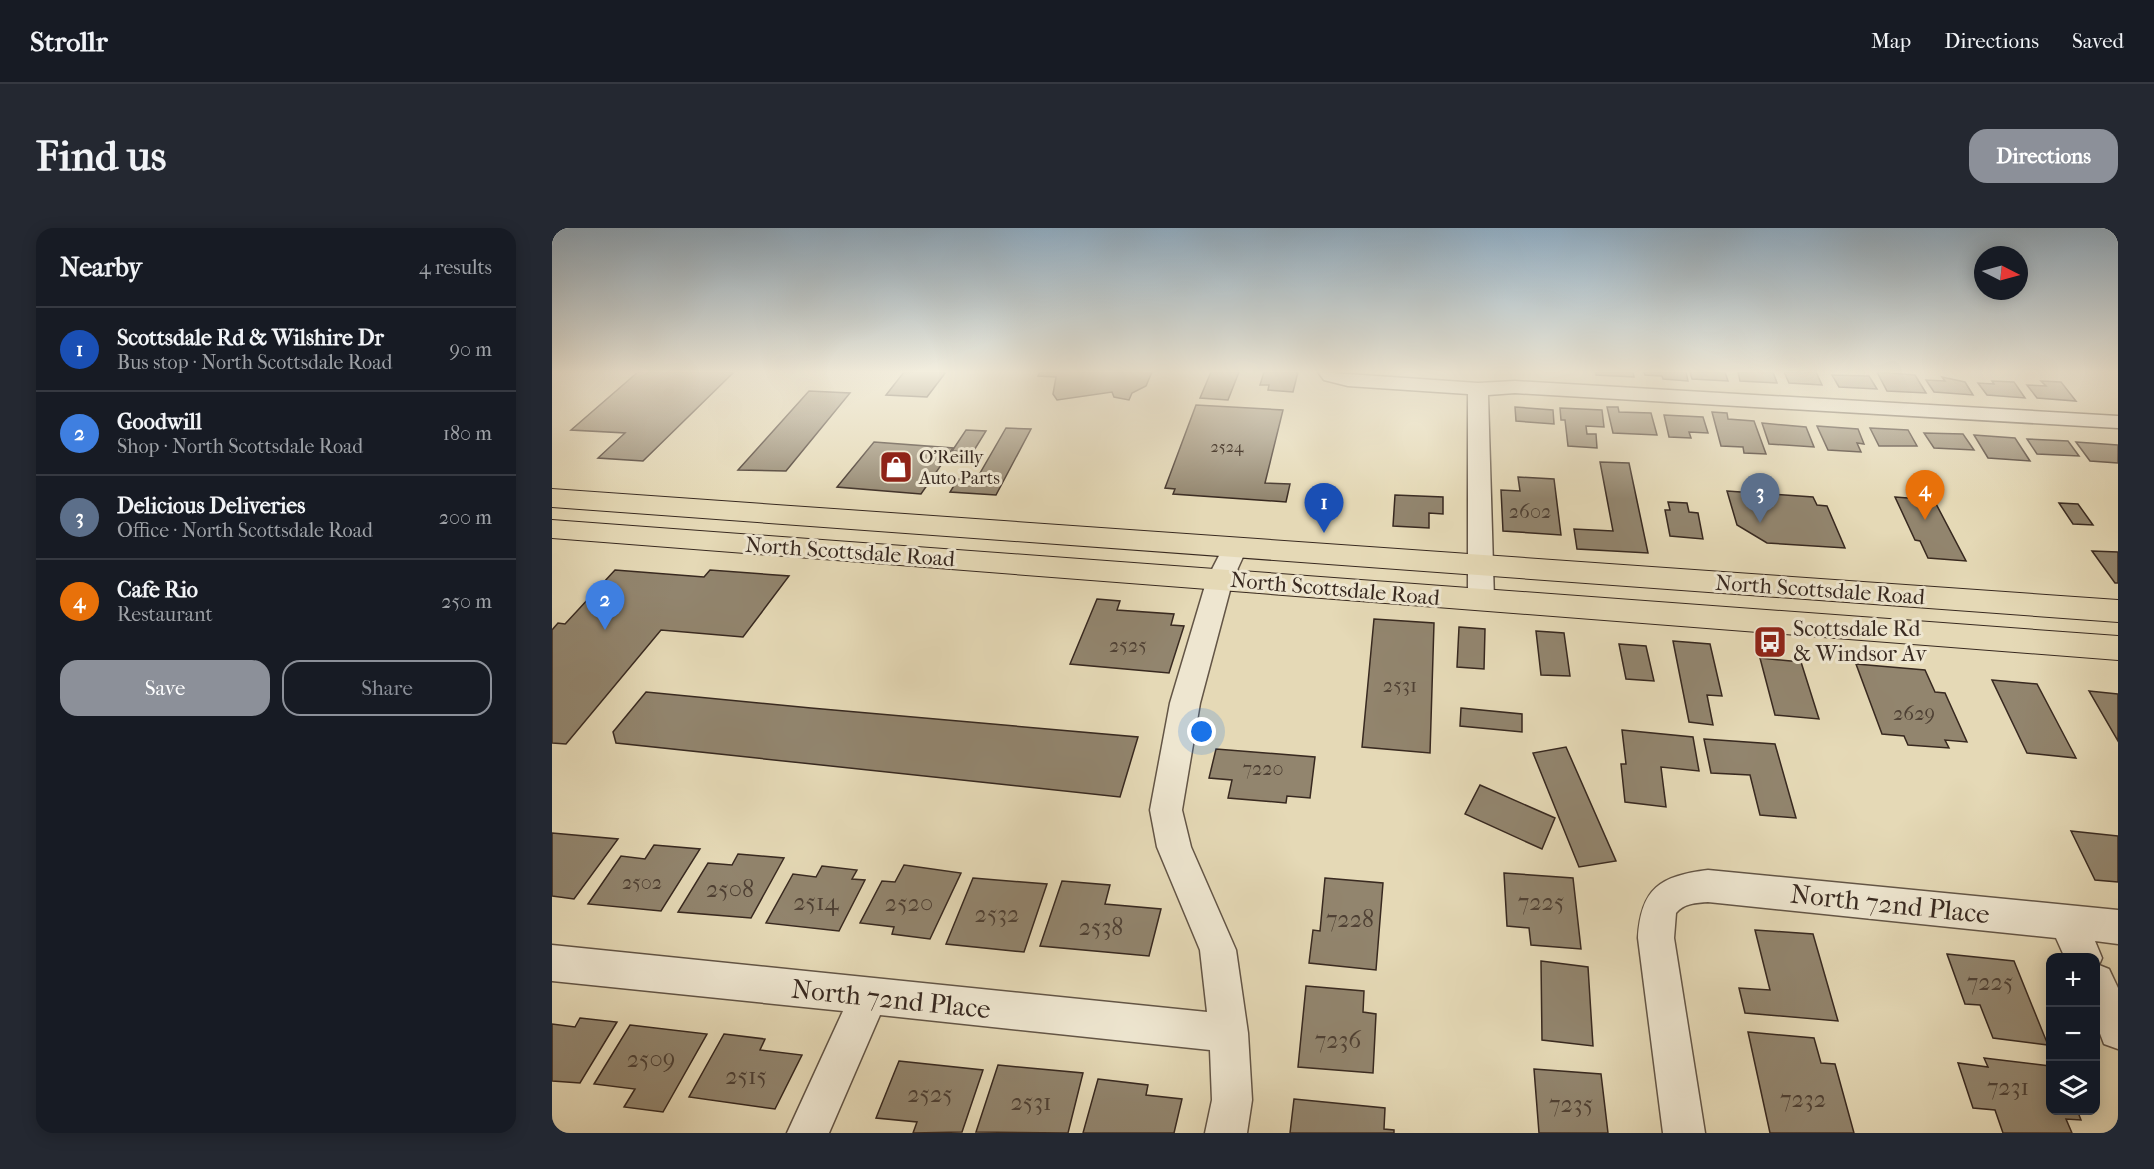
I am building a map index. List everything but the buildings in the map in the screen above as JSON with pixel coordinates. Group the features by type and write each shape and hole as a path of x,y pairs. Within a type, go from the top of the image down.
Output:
{"main road":[{"name":"North Scottsdale Road","path":"552,498 1481,567 2118,611"},
{"name":"North Scottsdale Road","path":"552,530 2118,648"}],"street":[{"path":"1478,414 1481,600"},
{"path":"2012,414 2118,422"},
{"path":"1226,1133 1232,1100 1229,1033 1218,950 1174,847 1166,810 1173,759 1185,704 1220,579 1235,548"},
{"name":"North 72nd Place","path":"1684,1133 1656,938 1656,916 1664,898 1681,889 1708,886 2118,927"},
{"path":"2067,922 2082,953"},
{"name":"North 72nd Place","path":"552,963 1229,1033"},
{"path":"2100,991 2118,1030"},
{"path":"808,1133 869,997"}],"place":[{"name":"O'Reilly Auto Parts","path":"896,467"},
{"name":"Cafe Rio","path":"1925,520"},
{"name":"Delicious Deliveries","path":"1760,523"},
{"name":"Scottsdale Rd & Wilshire Dr","path":"1324,533"},
{"name":"Goodwill","path":"605,630"},
{"name":"Scottsdale Rd & Windsor Av","path":"1770,642"}]}
